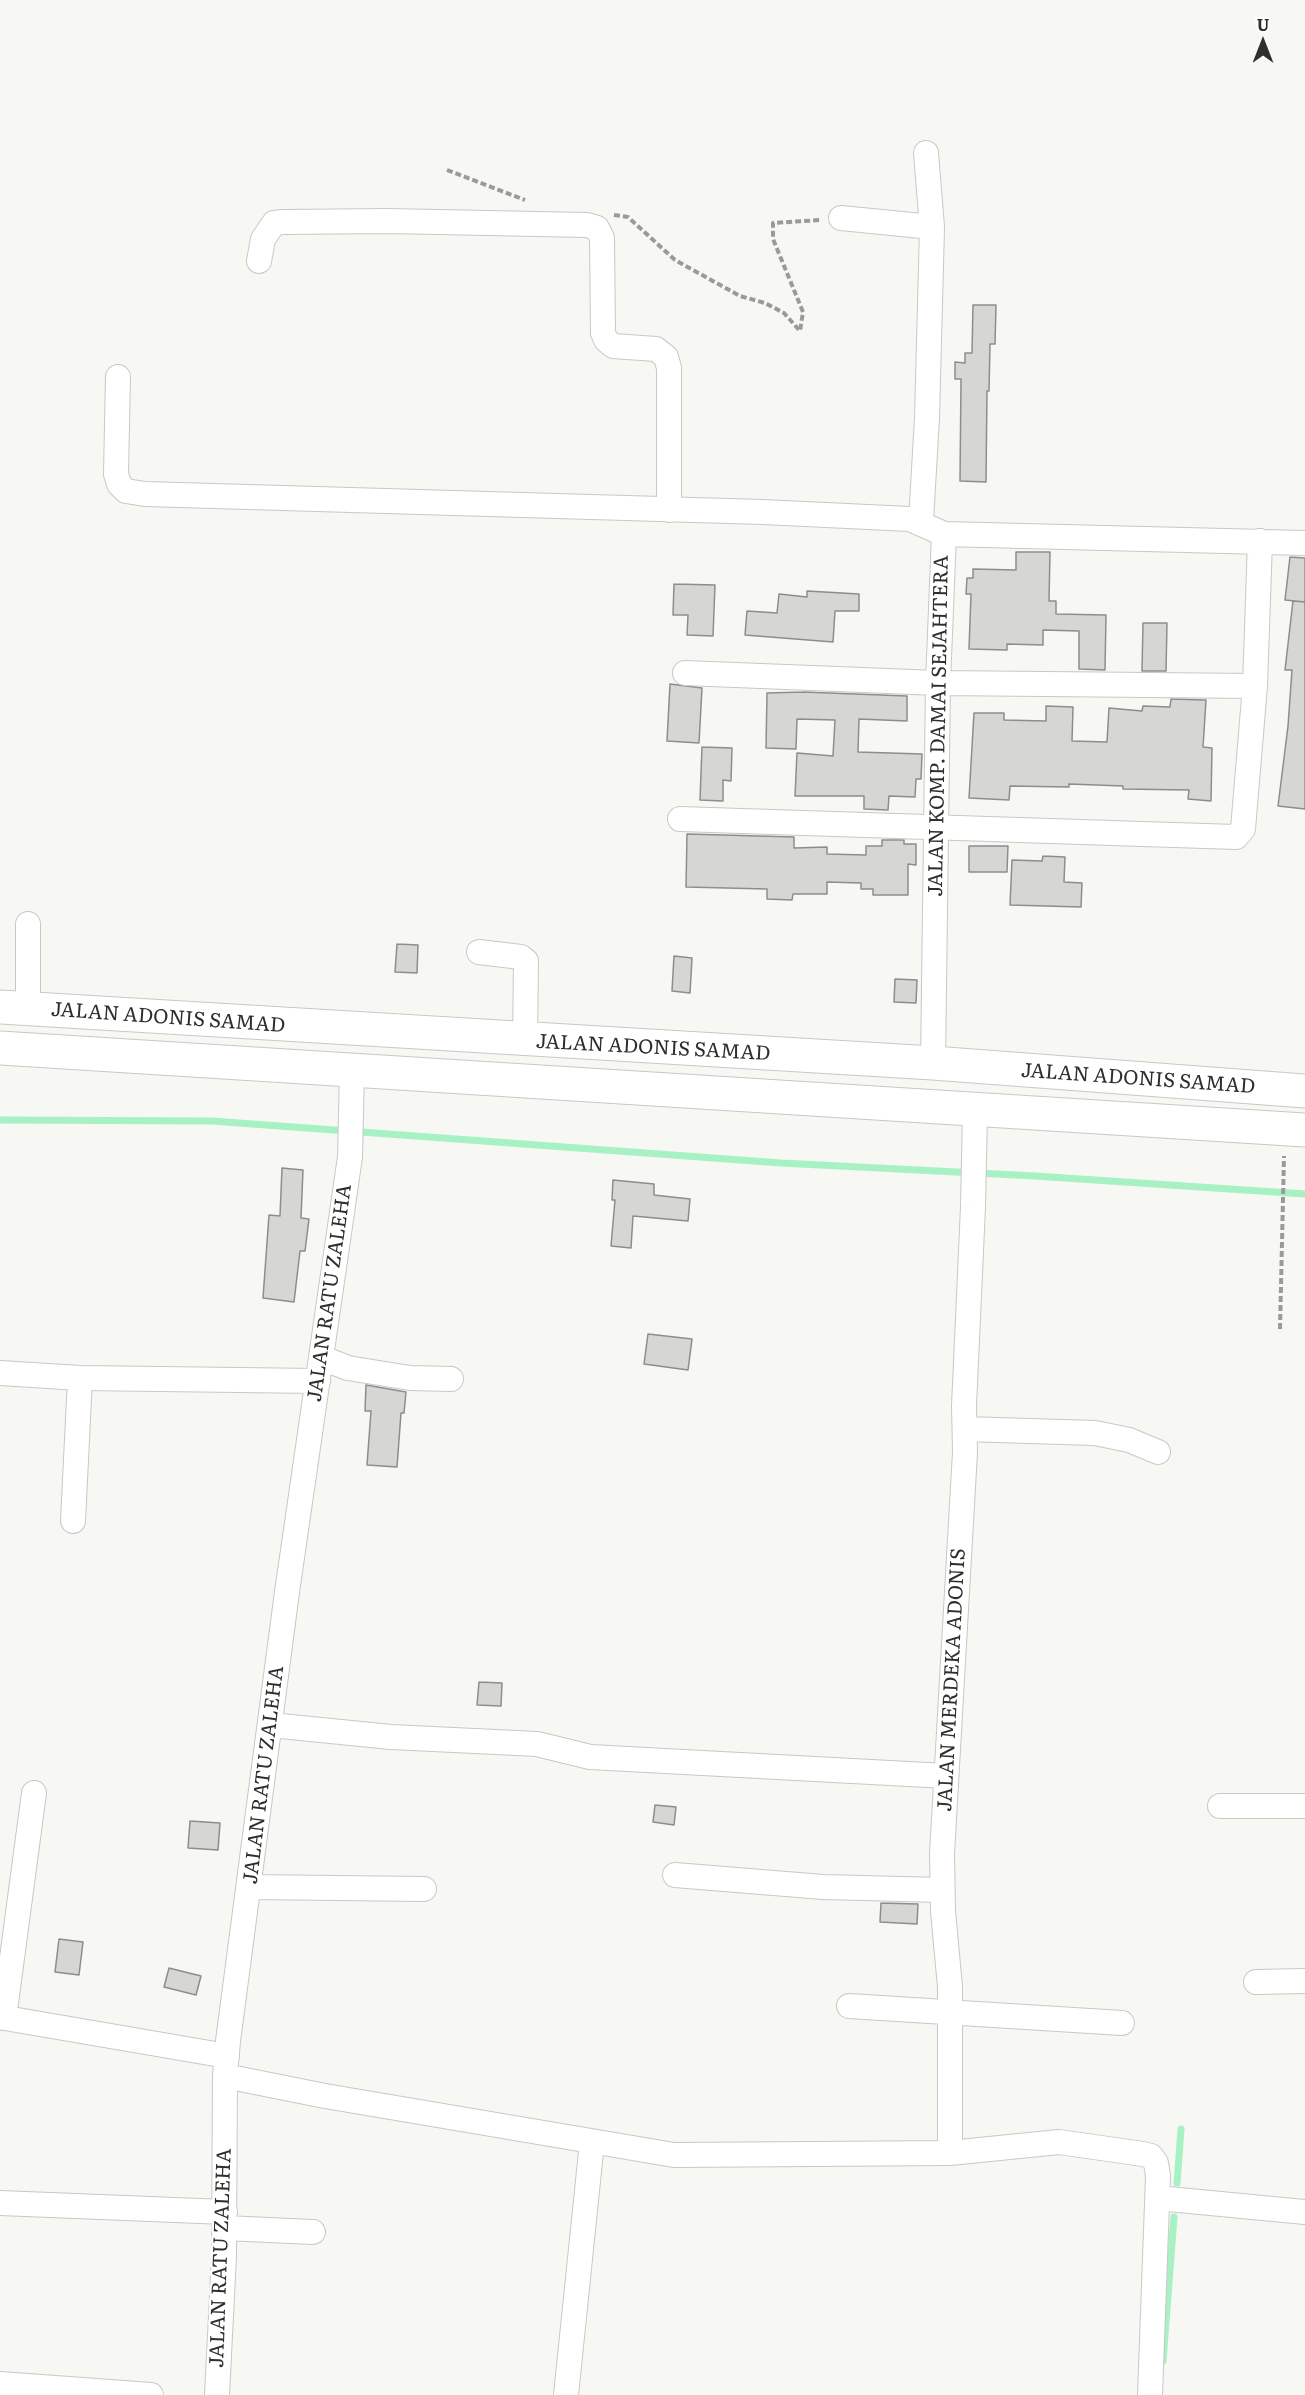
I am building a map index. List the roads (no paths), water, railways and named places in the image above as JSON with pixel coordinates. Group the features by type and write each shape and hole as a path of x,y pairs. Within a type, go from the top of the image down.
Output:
{"highway":[{"name":"JALAN ADONIS SAMAD","path":"14,1008 525,1041 933,1064 1305,1091"},
{"path":"0,1048 1305,1130"},
{"path":"1151,1121 1153,1081"}],"street":[{"path":"921,521 927,418 932,226 926,153"},
{"path":"841,218 932,226"},
{"path":"260,261 263,239 274,223 283,222 388,221 587,225 597,228 602,238 603,333 606,340 613,346 656,349 666,357 669,368 669,510"},
{"path":"118,377 116,474 119,484 126,491 156,495 876,516 921,521 944,534"},
{"name":"JALAN KOMP. DAMAI SEJAHTERA","path":"933,1064 938,683 944,534 1305,543"},
{"path":"680,819 1236,837 1243,829 1255,686 1260,541"},
{"path":"685,673 938,683 1255,686"},
{"path":"14,1008 28,924"},
{"path":"478,952 521,957 526,961 525,1041"},
{"name":"JALAN RATU ZALEHA","path":"217,2395 225,2220 226,2066 350,1157 351,1070"},
{"name":"JALAN MERDEKA ADONIS","path":"950,2153 950,2011 942,1890 965,1429 975,1111"},
{"path":"0,1373 80,1378 348,1368 410,1378 451,1379"},
{"path":"73,1521 80,1378"},
{"path":"965,1429 1095,1433 1129,1440 1158,1452"},
{"path":"271,1725 392,1737 537,1744 590,1757 946,1776"},
{"path":"34,1793 2,2017 226,2066 326,2097 634,2150 684,2155 950,2153 1059,2142 1151,2156 1156,2163 1158,2198 1150,2395"},
{"path":"1220,1806 1305,1806"},
{"path":"675,1875 823,1887 942,1890"},
{"path":"249,1887 424,1889"},
{"path":"1256,1982 1305,1981"},
{"path":"849,2006 1122,2024"},
{"path":"566,2395 592,2142"},
{"path":"1158,2198 1305,2212"},
{"path":"0,2203 225,2220 313,2232"},
{"path":"10,2388 151,2395"}],"waterway":[{"path":"0,1120 212,1121 781,1163 1035,1176 1305,1194"},
{"path":"1177,2183 1181,2129"},
{"path":"1163,2361 1174,2217"}]}
